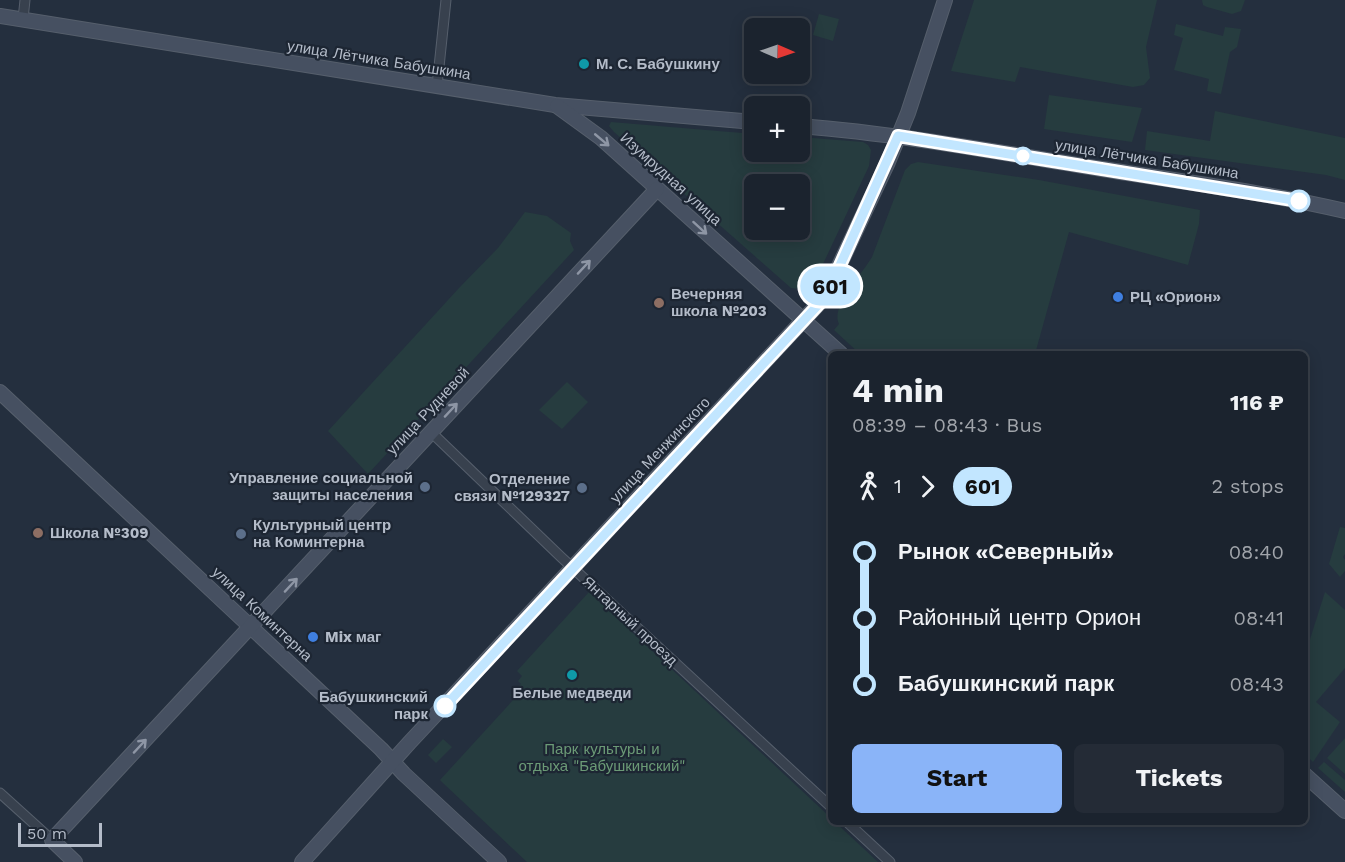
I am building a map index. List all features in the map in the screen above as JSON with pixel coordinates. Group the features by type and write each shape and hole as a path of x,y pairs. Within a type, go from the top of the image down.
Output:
{"street":[{"path":"23,19 25,0"},
{"path":"437,86 446,0"},
{"name":"улица Менжинского","path":"302,862 828,292 898,136 923,71 945,0"},
{"name":"улица Лётчика Бабушкина","path":"0,16 555,105 744,121"},
{"name":"Изумрудная улица","path":"555,105 601,138 838,351"},
{"name":"улица Лётчика Бабушкина","path":"810,127 898,136 1228,188 1345,211"},
{"name":"улица Рудневой","path":"52,840 657,189"},
{"name":"улица Коминтерна","path":"0,392 499,862"},
{"name":"Янтарный проезд","path":"431,432 573,568 828,804"},
{"path":"1308,778 1345,811"},
{"path":"0,793 75,862"},
{"path":"850,825 890,862"}],"green space":[{"path":"974,0 1157,0 1146,47 1150,78 1144,85 1133,87 1020,67 1015,82 951,71"},
{"path":"1202,0 1245,0 1241,11 1232,14 1207,7 1203,5"},
{"path":"819,14 839,19 833,41 813,35"},
{"path":"1176,24 1223,36 1225,27 1241,29 1237,47 1230,52 1221,94 1207,91 1209,79 1174,70 1183,38 1174,35"},
{"path":"1049,95 1142,108 1132,142 1044,129"},
{"path":"1215,111 1345,138 1345,180 1326,175 1145,150 1147,131 1210,141"},
{"path":"611,122 744,133 744,162 810,162 810,138 863,142 871,150 869,166 816,279 805,288 795,289 791,288 609,126"},
{"path":"918,162 1039,180 1200,210 1199,224 1188,265 1069,232 1036,351 857,351 834,330 839,324 837,317 839,308 872,257 905,170 911,164"},
{"path":"525,212 547,216 571,233 570,241 574,250 368,474 328,431 498,248"},
{"path":"567,382 588,402 562,429 539,410"},
{"path":"1340,527 1345,528 1343,557 1345,571 1340,577 1329,564"},
{"name":"Парк культуры и отдыха \"Бабушкинский\"","path":"589,592 828,815 828,825 838,825 878,862 527,862 440,780 514,699 510,695 521,684 518,681 522,676 517,671"},
{"path":"1325,592 1345,610 1345,668 1316,702 1340,722 1313,762 1308,757 1308,646"},
{"path":"1345,738 1345,774 1327,758"},
{"path":"443,739 452,747 436,763 428,755"},
{"path":"1324,762 1345,780 1345,792 1318,768"}],"bus line":[{"name":"601","path":"445,706 819,304 828,292 898,136 1299,201"}],"place":[{"name":"М. С. Бабушкину","path":"584,64"},
{"name":"РЦ «Орион»","path":"1118,297"},
{"name":"Вечерняя школа №203","path":"659,303"},
{"name":"Управление социальной защиты населения","path":"425,487"},
{"name":"Отделение связи №129327","path":"582,488"},
{"name":"Школа №309","path":"38,533"},
{"name":"Культурный центр на Коминтерна","path":"241,534"},
{"name":"Mix маг","path":"313,637"},
{"name":"Белые медведи","path":"572,675"},
{"name":"Бабушкинский парк","path":"445,706"}]}
